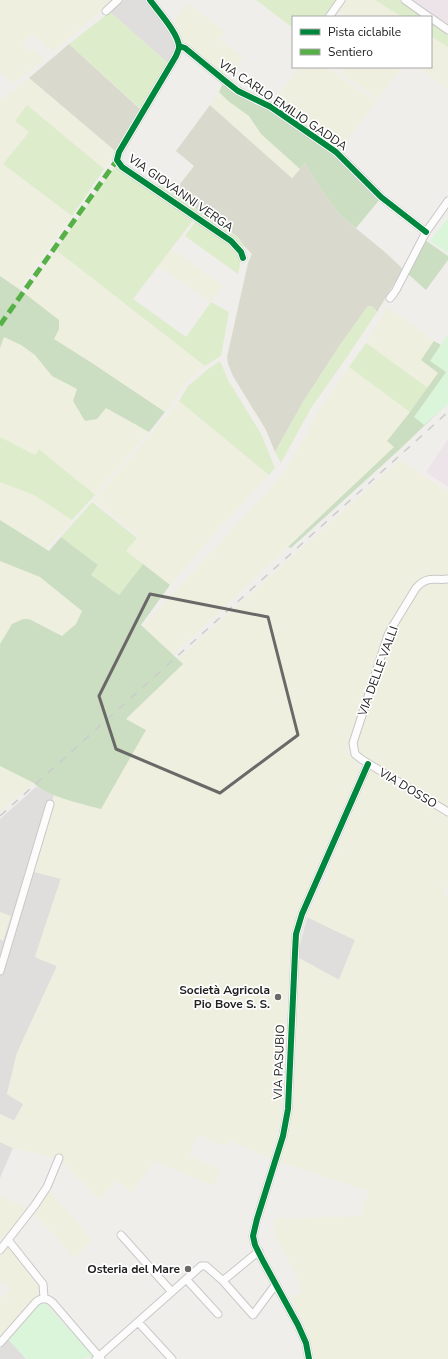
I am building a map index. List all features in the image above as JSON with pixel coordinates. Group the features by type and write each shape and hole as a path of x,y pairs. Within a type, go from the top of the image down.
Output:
{"street":[{"path":"106,11 118,0"},
{"path":"150,0 172,30 179,46"},
{"path":"330,16 341,0"},
{"path":"405,0 427,16"},
{"path":"432,19 448,30"},
{"name":"VIA CARLO EMILIO GADDA","path":"179,46 185,48 238,91 271,107 336,152 381,197 426,232"},
{"name":"VIA GIOVANNI VERGA","path":"179,46 176,56 119,152 117,160 122,167 231,241 243,258"},
{"path":"394,292 426,232 448,202"},
{"name":"VIA DELLE VALLI","path":"368,764 355,754 353,743 388,635 403,608 420,583 431,579 448,579"},
{"name":"VIA DOSSO","path":"368,764 448,812"},
{"name":"VIA PASUBIO","path":"309,1359 306,1343 298,1325 255,1245 253,1236 283,1136 288,1109 296,934 302,914 368,764"},
{"path":"0,971 50,804"},
{"path":"0,1250 47,1187 59,1158"},
{"path":"121,1235 172,1292"},
{"path":"8,1240 43,1284 44,1298"},
{"path":"222,1280 259,1251"},
{"path":"44,1298 53,1303 99,1358 201,1266 206,1266 222,1280 252,1315 276,1284"},
{"path":"186,1279 218,1314"},
{"path":"0,1343 36,1302 44,1298"},
{"path":"138,1322 172,1359"}],"highlighted area":[{"path":"150,594 268,617 298,735 220,793 116,749 99,696"}],"shaded area":[{"path":"121,0 145,0 149,4 170,33 175,43 176,50 169,64 110,12"},
{"path":"411,0 448,0 448,26"},
{"path":"69,44 140,109 135,117 137,119 115,151 29,78"},
{"path":"210,105 292,178 305,163 321,189 340,215 403,269 377,312 373,307 368,306 340,345 303,402 275,452 266,430 233,376 227,357 248,263 252,254 238,237 173,193 194,166 176,151"},
{"path":"448,439 448,487 426,472"},
{"path":"36,787 54,795 34,871 61,878 35,957 57,966 17,1053 7,1094 24,1104 14,1121 0,1114 0,939 3,940 10,917 0,912 0,819"},
{"path":"307,917 355,940 339,980 297,957"},
{"path":"0,1142 13,1148 0,1178"},
{"path":"8,1339 26,1359 0,1359 0,1349"}],"green space":[{"path":"0,0 114,0 53,52 32,34 22,45 29,51 32,48 45,59 14,83 0,72"},
{"path":"256,0 336,0 325,16 292,16 292,27"},
{"path":"342,0 375,0 400,16 346,16 335,9"},
{"path":"375,0 399,0 422,16 400,16"},
{"path":"188,3 225,32 220,40 243,57 233,72 221,75 182,43 171,25"},
{"path":"110,12 169,64 142,110 69,44"},
{"path":"432,24 448,35 448,47 432,37"},
{"path":"432,37 448,47 448,89 420,68 432,68"},
{"path":"298,68 328,68 376,102 339,151 272,105"},
{"path":"344,68 401,68 378,99 341,73"},
{"path":"29,78 115,151 104,169 28,105 16,121 29,132 3,164 72,216 19,289 0,276 0,100"},
{"path":"223,83 269,109 337,154 381,198 356,228 340,215 321,189 305,163 300,169 261,134 249,116 228,101 219,92"},
{"path":"219,92 228,101 249,116 261,134 300,169 292,178 210,105"},
{"path":"27,105 104,169 72,216 3,164 29,132 15,121"},
{"path":"116,165 194,219 133,299 186,337 211,302 229,312 221,356 205,366 56,250"},
{"path":"158,183 238,237 244,246 240,247 155,186"},
{"path":"448,218 448,253 430,241"},
{"path":"196,221 228,243 238,253 240,261 238,274 185,236"},
{"path":"425,240 448,256 448,260 426,290 408,274"},
{"path":"172,249 223,286 211,302 158,266"},
{"path":"56,250 205,366 185,383 165,412 54,339 59,329 25,293"},
{"path":"0,276 59,320 59,329 54,339 165,412 149,432 106,408 97,419 85,421 73,401 77,389 52,376 35,355 21,345 4,337 0,348"},
{"path":"368,306 373,307 377,312 311,408 281,463 275,452 303,402 340,345"},
{"path":"388,307 434,341 421,360 438,373 428,388 366,343"},
{"path":"448,334 448,404 424,425 414,417 446,372 430,361"},
{"path":"448,335 448,403 399,450 291,548 288,547 394,447 387,441 438,373 421,360 434,341 441,345"},
{"path":"4,337 21,345 35,355 52,376 77,389 106,408 148,432 95,495 39,449 32,458 25,450 0,437 0,348"},
{"path":"366,343 428,388 410,412 349,367"},
{"path":"220,361 228,380 261,434 275,468 269,475 179,401 188,386"},
{"path":"349,367 410,412 387,441 394,447 173,655 143,626 283,474 304,439 317,413"},
{"path":"179,401 269,475 212,536 170,585 126,551 138,536 94,500"},
{"path":"0,437 35,455 39,449 95,495 72,520 34,495 0,482"},
{"path":"400,460 448,492 448,807 371,760 345,746 360,769 316,869 293,927 286,1011 280,1123 270,1158 230,1141 226,1147 198,1135 189,1156 221,1170 214,1186 154,1161 132,1193 117,1180 100,1200 59,1159 13,1148 0,1142 0,1114 14,1121 23,1104 7,1094 17,1053 57,966 35,957 61,879 34,872 54,795 101,809 146,730 127,719 182,664 178,659"},
{"path":"0,482 34,495 72,520 46,549 0,520"},
{"path":"92,502 137,538 126,551 143,564 119,595 91,575 98,565 61,537"},
{"path":"0,520 49,551 61,537 98,565 91,575 119,595 143,564 170,585 141,625 183,664 126,719 146,730 101,809 46,792 34,783 0,766 0,644 12,624 23,619 29,619 62,636 76,624 82,611 40,577 0,561"},
{"path":"0,561 40,577 82,611 76,624 62,636 29,619 0,644"},
{"path":"0,766 34,783 0,811"},
{"path":"370,769 448,818 448,884 443,894 448,897 448,1359 314,1359 310,1341 290,1296 302,1294 297,1275 275,1237 274,1219 360,1216 369,1191 279,1162 293,1108 293,1047 297,957 339,980 355,940 307,917 325,879"},
{"path":"0,912 11,916 3,941 0,939"},
{"path":"47,1188 92,1240 74,1258 33,1212"},
{"path":"0,1195 28,1209 0,1241"},
{"path":"8,1245 38,1283 39,1293 0,1336 0,1300 10,1288 0,1280 0,1255"},
{"path":"39,1304 46,1304 94,1357 90,1359 88,1356 83,1359 26,1359 8,1339"}],"railway":[{"path":"0,816 448,412"}],"marked path":[{"path":"0,325 117,160"}],"cycle path":[{"path":"150,0 172,29 176,36 179,48 176,56 119,152 117,160 122,167 231,241 241,252 243,258"},
{"path":"179,46 185,48 238,91 271,107 336,152 381,197 426,232"},
{"path":"309,1359 306,1343 298,1325 263,1261 255,1245 253,1236 283,1136 288,1109 296,934 302,914 368,764"}],"place":[{"name":"Società Agricola Pio Bove S. S.","path":"278,997"},
{"name":"Osteria del Mare","path":"188,1269"}]}
